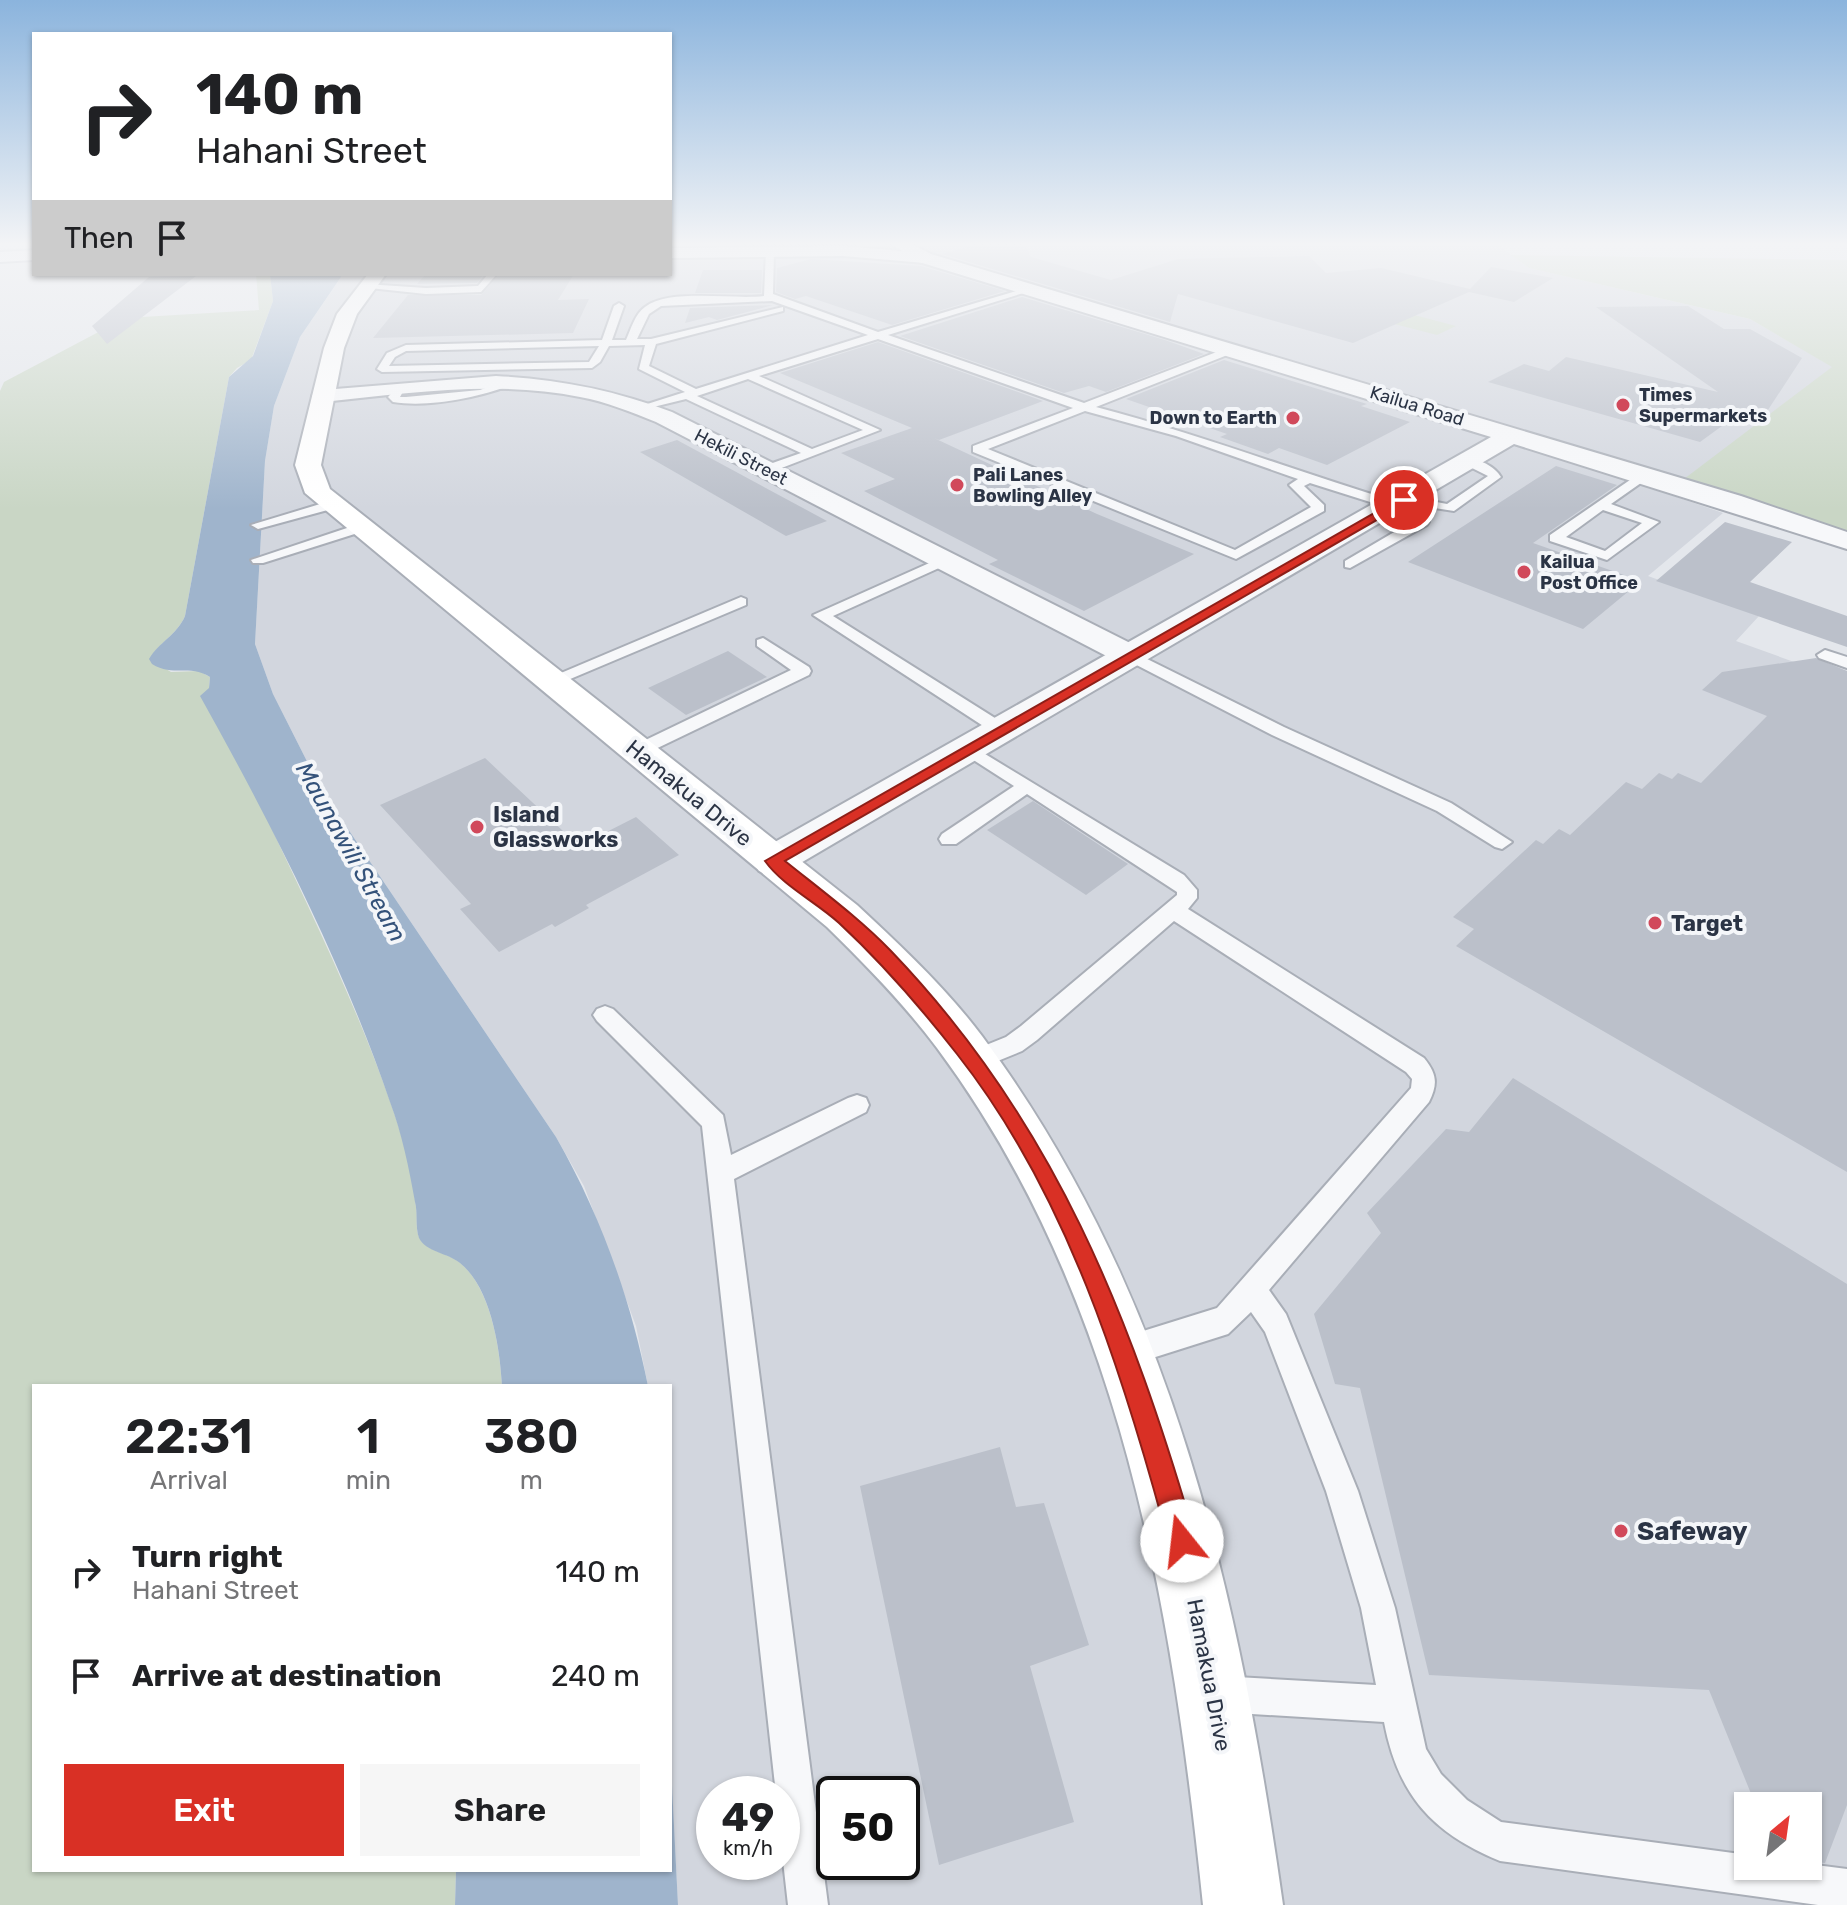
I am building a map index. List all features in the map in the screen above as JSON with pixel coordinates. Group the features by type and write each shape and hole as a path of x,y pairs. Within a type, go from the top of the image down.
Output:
{"main road":[{"name":"Hamakua Drive","path":"340,331 308,465 318,493 842,916 925,1000 973,1061 1043,1172 1081,1247 1124,1352 1151,1429 1182,1541 1214,1693 1234,1821 1243,1905"}],"street":[{"name":"Kailua Road","path":"1169,331 1643,475 1847,541"},
{"name":"Hekili Street","path":"323,396 510,382 600,392 645,408 1129,655"},
{"path":"773,861 1512,435"}],"lane":[{"path":"608,331 603,343 596,362 588,366 491,365 394,371 382,367 395,350 402,348 603,343 630,342 651,342 693,331"},
{"path":"630,342 636,331"},
{"path":"871,331 1084,407 1180,433 1302,482 1399,502 1419,516 1422,522 1350,564"},
{"path":"645,408 890,331"},
{"path":"651,342 643,367 690,394 812,453"},
{"path":"1231,350 977,449 1236,555 1319,508 1302,482"},
{"path":"747,375 874,430 766,470"},
{"path":"1602,505 1652,522 1607,556 1555,538 1643,475"},
{"path":"258,525 330,505"},
{"path":"258,560 359,528"},
{"path":"945,560 821,615 1000,729"},
{"path":"550,681 741,602"},
{"path":"637,751 803,671 763,643"},
{"path":"1129,655 1278,731 1444,807 1502,842"},
{"path":"1825,655 1847,663"},
{"path":"967,748 1184,885 1187,898 1029,1033 1014,1044 973,1061"},
{"path":"949,839 1027,786"},
{"path":"1124,1352 1218,1324 1420,1095 1424,1078 1415,1065 1175,911"},
{"path":"605,1015 714,1122 808,1905"},
{"path":"720,1173 857,1105"},
{"path":"1252,1289 1276,1324 1287,1348 1342,1491 1378,1608 1409,1756 1428,1787 1453,1814 1475,1830 1500,1841 1847,1889"},
{"path":"1214,1693 1399,1705"}],"shaded area":[{"path":"304,331 1771,331 1833,367 1668,494 1723,513 1648,576 1759,616 1736,641 1847,681 1847,1905 678,1905 672,1786 672,1384 648,1384 636,1326 584,1186 556,1137 321,789 273,694 255,644 265,461 274,406"}],"green space":[{"path":"101,331 262,331 251,360 229,377 185,616 150,659 171,672 199,671 210,677 209,688 231,740 349,996 390,1101 409,1166 419,1237 426,1246 459,1262 479,1287 496,1337 502,1384 32,1384 32,1872 456,1872 455,1905 0,1905 0,391 4,382"},
{"path":"1421,331 1446,331 1437,335"},
{"path":"1770,331 1847,331 1847,532 1680,482 1832,367"}],"water":[{"name":"Maunawili Stream","path":"262,331 304,331 274,406 265,461 255,644 273,694 321,789 556,1137 587,1197 612,1258 648,1384 502,1384 496,1337 479,1287 460,1263 422,1243 419,1238 416,1206 402,1139 371,1050 304,895 200,696 209,688 210,677 195,671 160,668 149,659 185,616 229,377 253,356"},
{"path":"672,1786 678,1905 455,1905 456,1872 672,1872"}],"building":[{"path":"96,331 124,331 107,344"},
{"path":"379,331 574,331 573,333 373,338"},
{"path":"916,331 1135,331 1204,354 1106,392 1089,386 1064,393 900,336"},
{"path":"1310,331 1381,331 1353,343"},
{"path":"1630,331 1753,331 1802,358 1764,416 1744,410 1700,442 1488,382 1524,364 1549,371 1566,357 1718,392"},
{"path":"878,342 1043,401 939,440 934,438 1097,514 1194,554 1084,611 989,564 998,560 864,491 895,479 841,453 912,428 780,373"},
{"path":"1224,360 1367,404 1361,406 1410,422 1327,465 1279,448 1268,454 1220,437 1227,434 1126,399"},
{"path":"677,440 827,521 786,536 640,452"},
{"name":"Kailua Post Office","path":"1556,466 1617,485 1533,543 1641,581 1583,629 1408,562"},
{"path":"1725,522 1792,542 1750,582 1847,616 1847,647 1656,581"},
{"path":"728,651 767,677 686,715 648,688"},
{"name":"Target","path":"1816,658 1847,671 1847,1172 1456,946 1474,929 1453,917 1536,840 1543,844 1559,829 1570,835 1626,782 1642,789 1659,773 1672,779 1678,773 1701,783 1767,716 1702,690 1722,672"},
{"path":"485,758 579,846 636,817 679,855 586,905 589,908 555,927 552,924 499,952 460,909 471,904 380,805"},
{"path":"1033,801 1128,864 1086,895 987,830"},
{"name":"Safeway","path":"1513,1078 1847,1284 1847,1805 1825,1863 1822,1863 1822,1792 1750,1792 1709,1690 1429,1675 1360,1388 1335,1384 1314,1314 1381,1233 1367,1213 1446,1129 1469,1132"},
{"path":"1000,1447 1016,1507 1044,1503 1089,1645 1030,1666 1074,1822 939,1865 860,1486"}],"place":[{"name":"Times Supermarkets","path":"1623,405"},
{"name":"Down to Earth","path":"1293,418"},
{"name":"Pali Lanes Bowling Alley","path":"957,485"},
{"name":"Kailua Post Office","path":"1524,572"},
{"name":"Island Glassworks","path":"477,827"},
{"name":"Target","path":"1655,923"},
{"name":"Safeway","path":"1621,1531"}],"route":[{"path":"1182,1541 1151,1429 1117,1331 1081,1247 1043,1172 1004,1107 965,1050 884,956 842,916 773,861 1404,500"}]}
